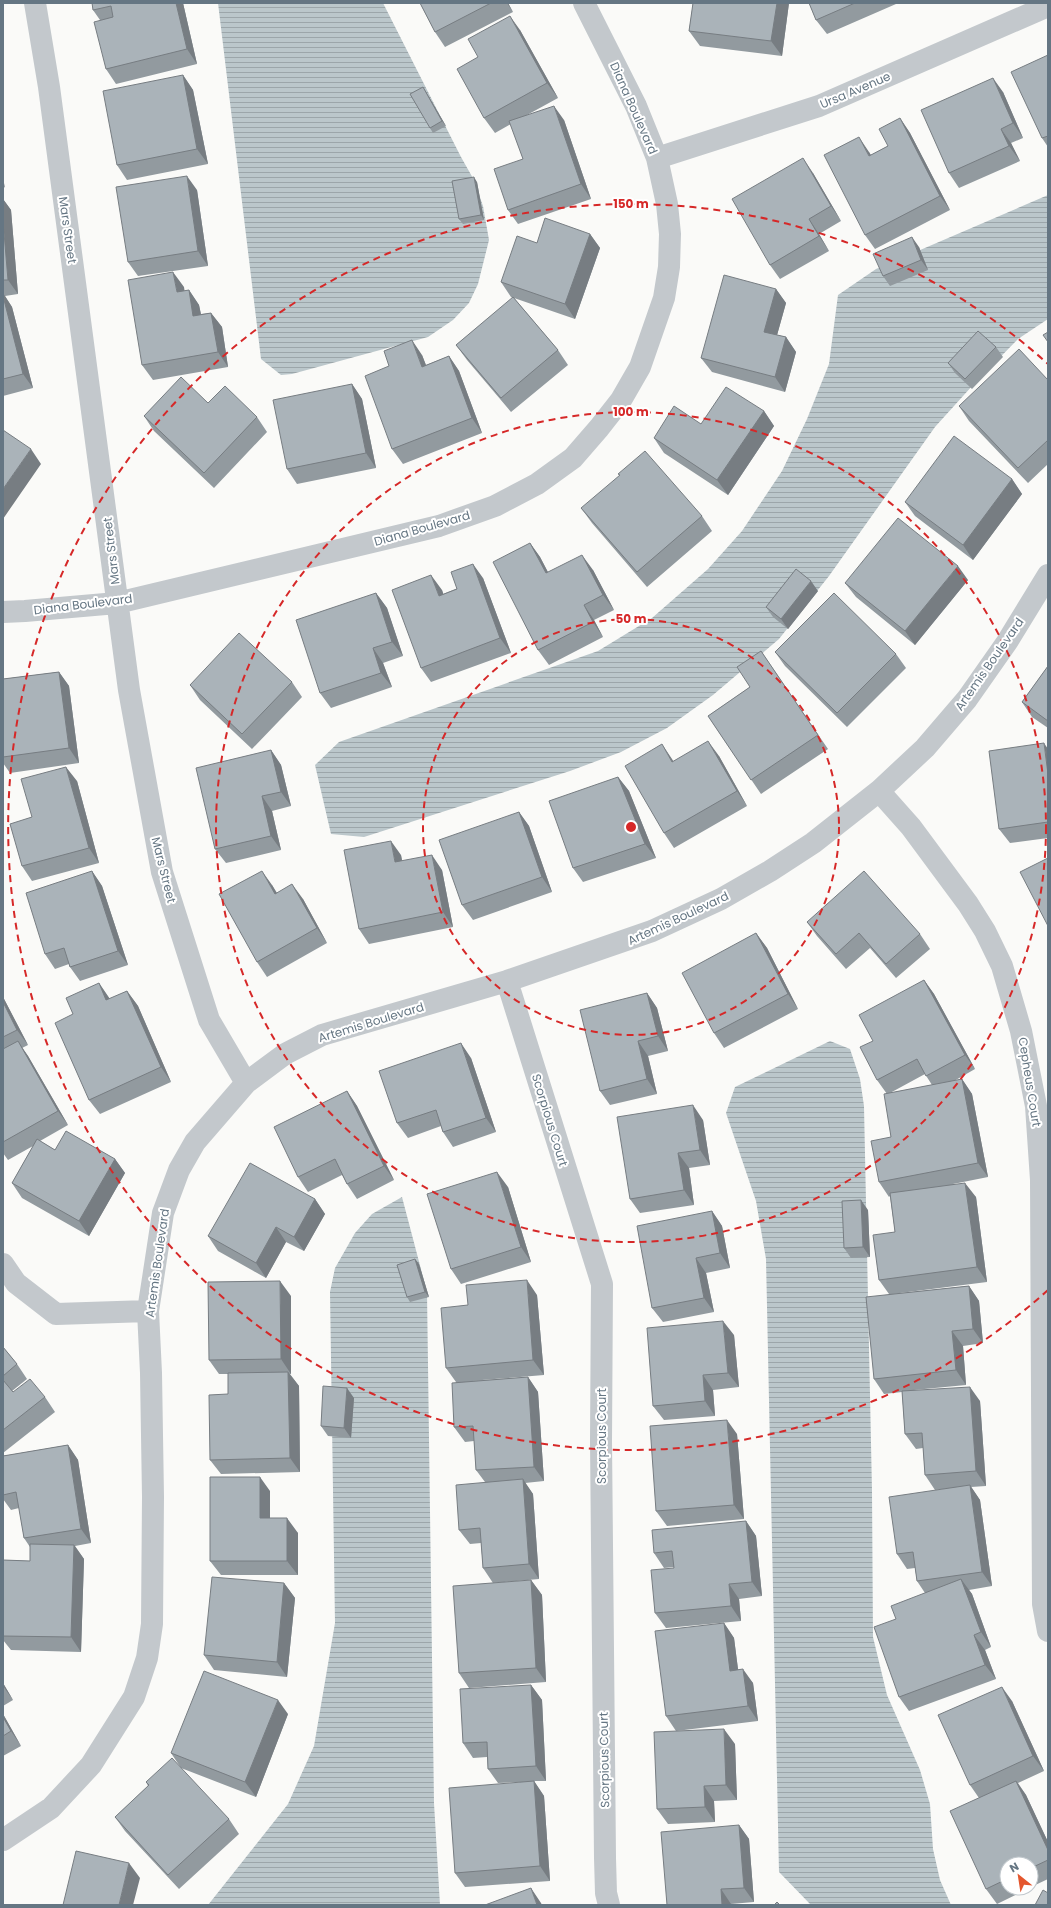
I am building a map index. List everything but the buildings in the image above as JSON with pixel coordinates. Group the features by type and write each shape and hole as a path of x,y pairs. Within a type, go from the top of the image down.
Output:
{"street":[{"name":"Mars Street","path":"36,3 49,87 129,690 162,872 209,1020 246,1083"},
{"name":"Diana Boulevard","path":"3,612 117,602 439,526 496,506 537,484 573,458 621,400 640,367 664,298 670,234 667,204 657,158 636,106 584,3"},
{"name":"Ursa Avenue","path":"657,158 819,106 1048,6"},
{"name":"Artemis Boulevard","path":"3,1840 51,1808 91,1765 134,1697 146,1658 152,1624 153,1505 151,1373 148,1311 163,1213 179,1170 195,1142 246,1083 285,1054 322,1035 507,982 652,931 721,899 770,872 813,844 879,791 925,748 967,699 1008,642 1048,576"},
{"name":"Cepheus Court","path":"879,791 911,827 968,904 985,931 1002,966 1022,1030 1036,1106 1041,1180 1043,1604 1048,1631"},
{"name":"Scorpious Court","path":"507,982 602,1284 601,1441 605,1850 606,1893 609,1905"},
{"path":"3,1264 16,1283 56,1314 148,1311"}],"shaded area":[{"path":"218,3 383,3 474,180 483,206 489,240 478,284 469,303 453,320 428,337 292,374 281,375 261,359"},
{"path":"1048,195 1048,319 1018,339 935,427 829,576 779,639 713,695 667,728 621,752 570,771 364,837 331,834 315,765 339,742 598,651 652,618 708,569 742,531 782,471 807,419 829,364 838,295 876,269"},
{"path":"830,1041 850,1049 860,1079 864,1106 872,1491 873,1637 887,1695 920,1770 930,1804 933,1849 940,1880 951,1905 811,1905 779,1872 766,1259 756,1201 726,1113 735,1087"},
{"path":"402,1197 427,1292 434,1803 440,1905 208,1905 288,1804 314,1746 335,1623 330,1292 335,1268 355,1233 372,1214"}]}
